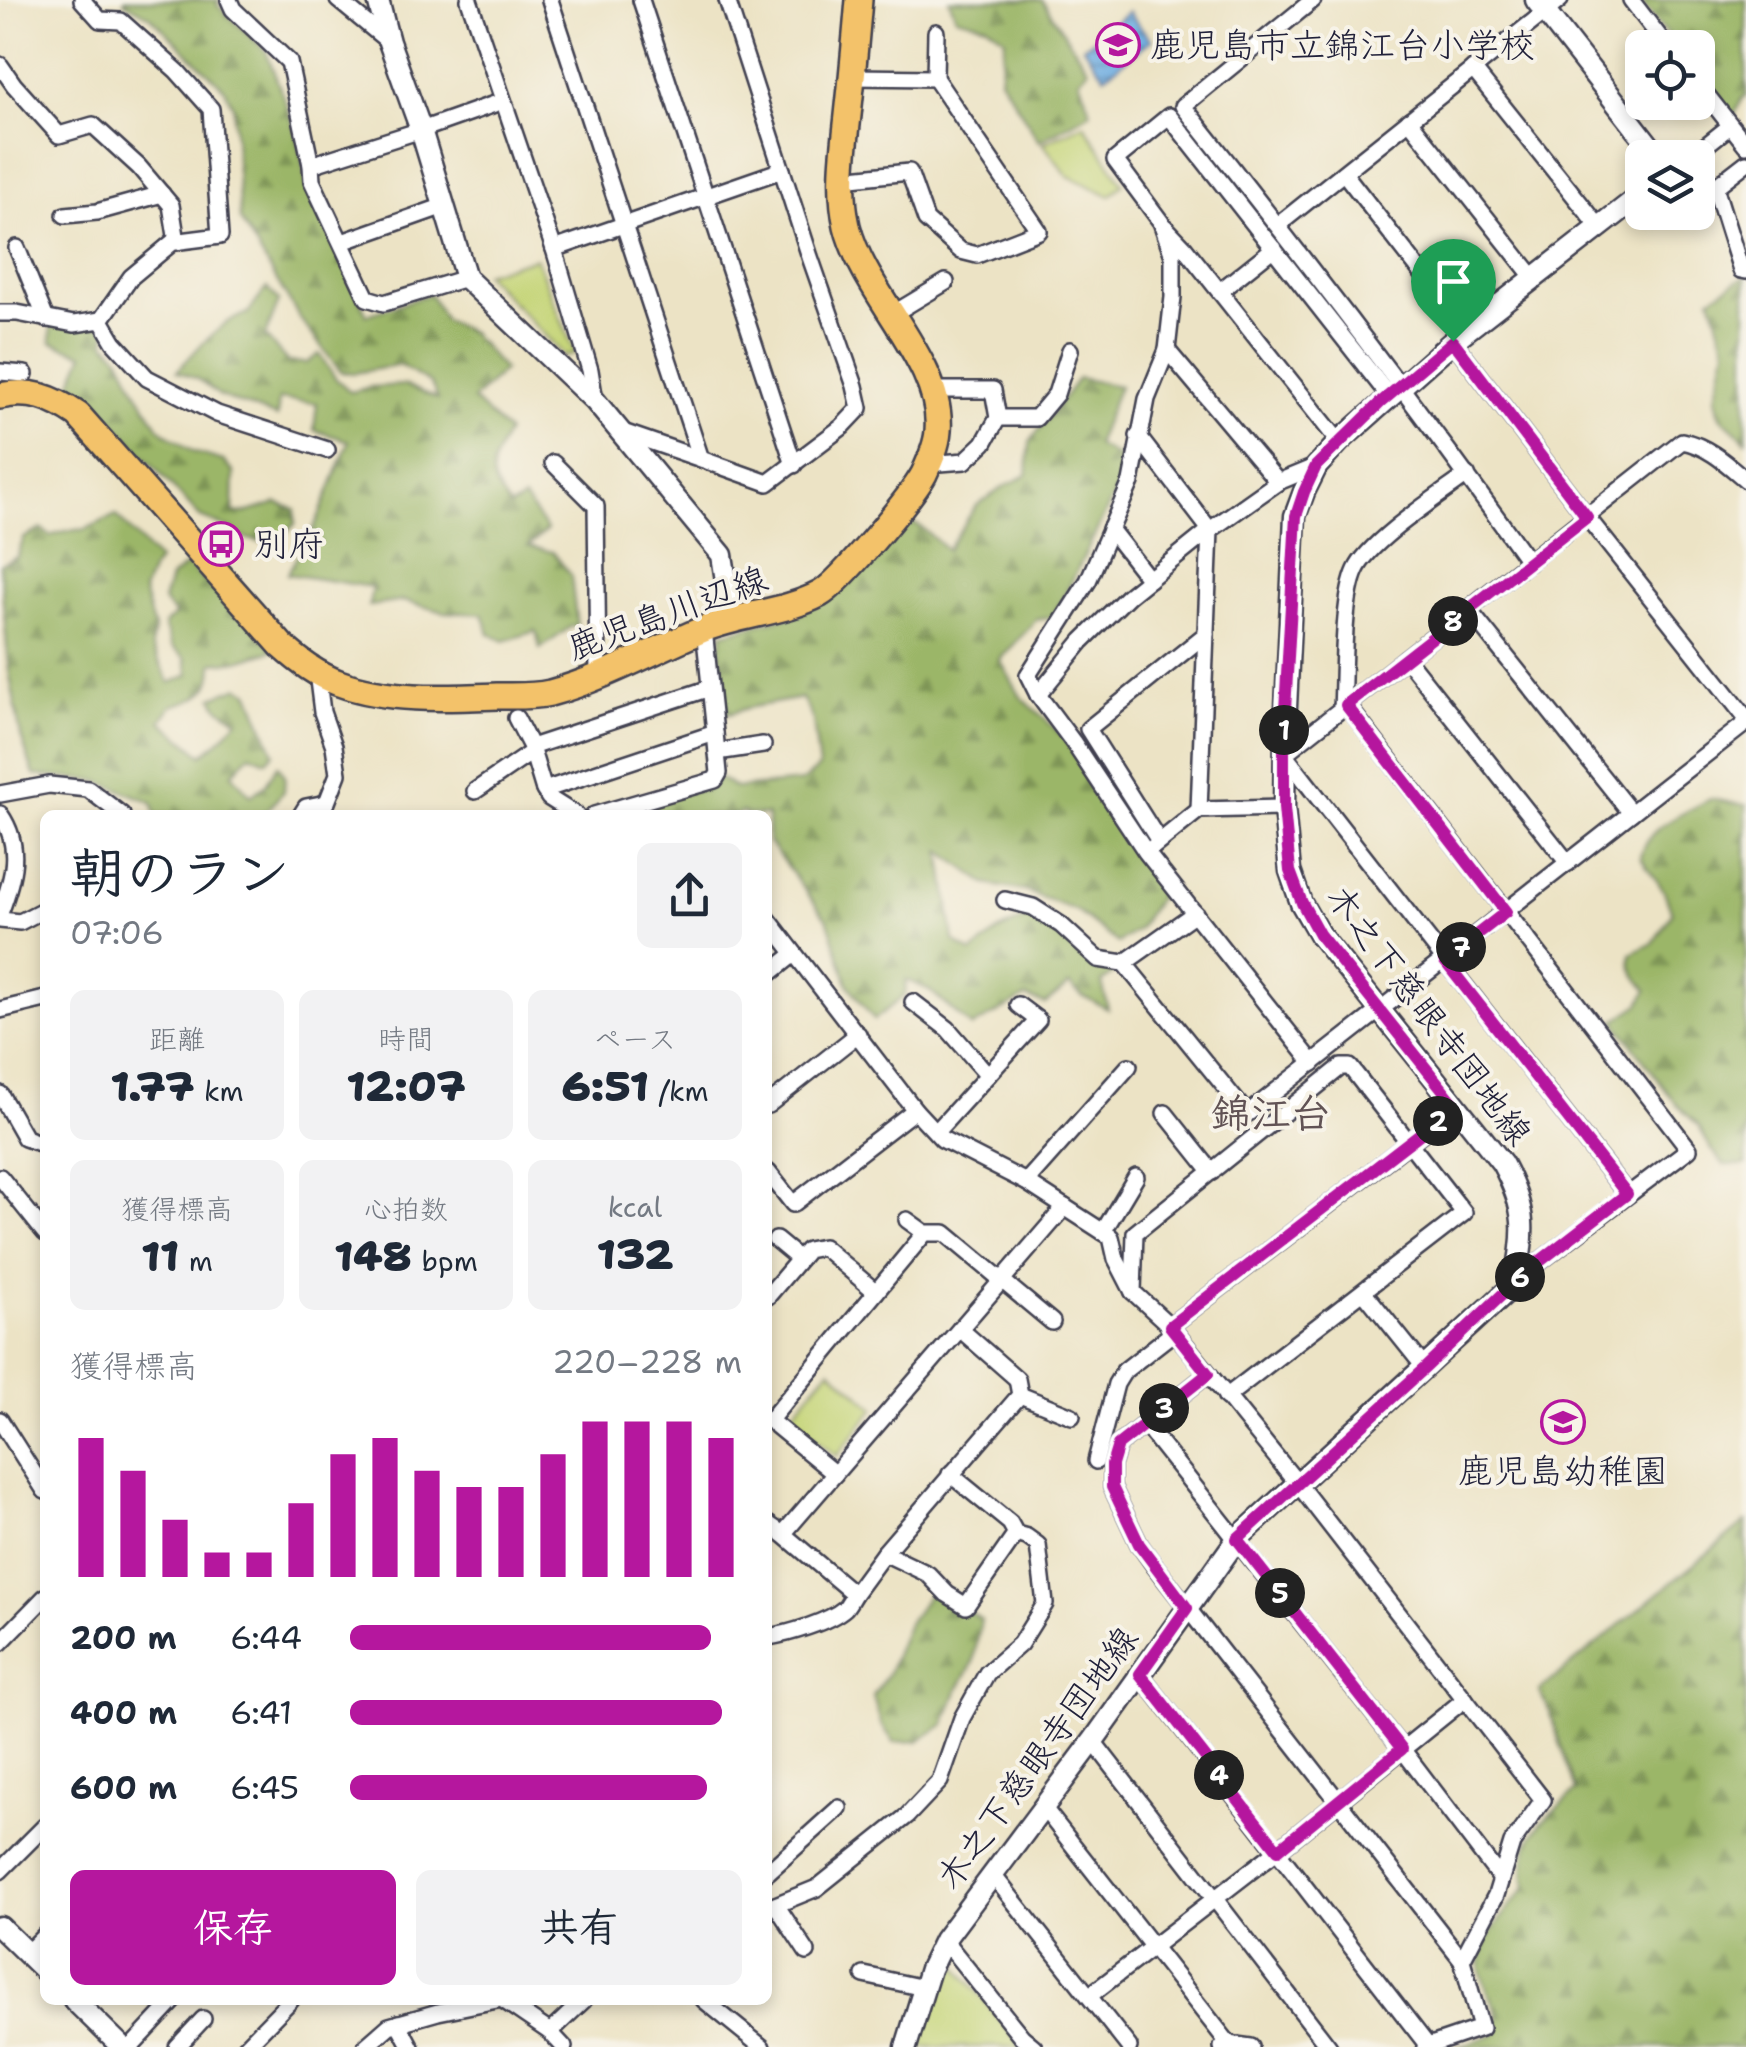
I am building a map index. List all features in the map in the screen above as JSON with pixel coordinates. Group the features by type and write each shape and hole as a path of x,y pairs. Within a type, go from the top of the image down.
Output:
{"main road":[{"name":"鹿児島川辺線","path":"0,396 44,396 78,415 282,646 316,672 349,686 381,693 468,697 542,694 704,629 804,600 830,587 910,494 928,464 938,432 932,390 921,363 866,275 844,209 842,179 859,0"}],"street":[{"path":"0,313 74,324 101,320 131,277 172,242 220,236 210,109 177,71 121,21 100,20 82,0"},
{"path":"229,0 233,10 289,62 312,181 367,298 384,303 466,278"},
{"path":"338,0 389,42"},
{"path":"378,0 466,278 595,402 722,556 732,619"},
{"path":"469,0 554,249 590,370 595,402"},
{"path":"550,0 702,459"},
{"path":"640,0 794,465"},
{"path":"619,431 768,484 842,427 860,408 726,0"},
{"path":"1314,0 1182,106 1278,225 1394,391"},
{"path":"1631,0 1654,30"},
{"path":"1278,225 1473,69 1547,4 1647,140"},
{"path":"842,179 908,172 926,220 961,251 977,255 1040,231 935,78 936,32"},
{"path":"0,65 59,135 93,125 139,167 171,204 177,242"},
{"path":"1473,69 1600,228"},
{"path":"852,77 935,78"},
{"path":"311,165 503,100"},
{"path":"1715,106 1746,145"},
{"path":"1339,442 1160,222 1115,160 1169,116 1274,248 1467,475 1529,562"},
{"path":"1410,120 1534,278"},
{"path":"1712,140 1730,126"},
{"path":"1746,163 1715,187 1741,270 1746,271"},
{"path":"554,249 782,170"},
{"path":"1124,963 1247,1114 1746,721 1587,517 1344,173"},
{"path":"65,214 97,212 162,194"},
{"path":"342,242 444,206"},
{"name":"木之下慈眼寺団地線","path":"906,2047 930,1968 944,1940 1237,1539 1515,1284 1523,1222 1517,1191 1502,1163 1319,934 1290,871 1284,754 1296,516 1316,466 1339,442 1460,336 1625,208"},
{"path":"1160,222 1173,256 1173,297 1167,350 1147,399 1131,482 1088,581 1028,675 1146,852 1313,1063"},
{"path":"16,248 46,319"},
{"path":"1220,292 1274,248"},
{"path":"891,316 946,282"},
{"path":"101,320 114,342 147,378 218,414 327,450"},
{"path":"998,418 1036,418 1056,394 1070,350"},
{"path":"1167,350 1278,482"},
{"path":"0,372 25,374"},
{"path":"928,464 965,462 984,444 998,418 993,390 932,390"},
{"path":"1138,436 1210,530 1199,810"},
{"path":"1627,1194 1284,754 1682,441 1719,457 1746,480"},
{"path":"553,463 596,506 598,674"},
{"path":"1038,695 1082,641 1149,578 1278,482 1316,466"},
{"path":"1467,475 1376,544 1356,569 1348,599 1344,707 1689,1149 1515,1284"},
{"path":"1110,529 1149,578"},
{"path":"1468,609 1631,814"},
{"path":"611,810 716,780 720,773 704,629"},
{"path":"1160,841 1088,729 1206,634"},
{"path":"1406,658 1568,863"},
{"path":"316,672 338,774 324,809"},
{"path":"475,791 532,750 710,688"},
{"path":"516,718 532,750 544,790 568,810"},
{"path":"544,790 716,733"},
{"path":"718,752 764,744"},
{"path":"0,794 49,785 88,788 116,810"},
{"path":"1146,852 1199,810 1284,808"},
{"path":"0,814 16,855 0,917 20,922 40,912"},
{"path":"1005,900 1033,907 1061,924 1098,960 1124,963 1194,913"},
{"path":"772,924 942,1139 1026,1182 1112,1237 1116,1259 1133,1292 1172,1329 1298,1484 1543,1800 1512,1843 1496,1896 1462,1960"},
{"path":"772,972 794,954"},
{"path":"0,1010 40,1000"},
{"path":"914,1002 948,1030 988,1076"},
{"path":"936,1132 1038,1020 1018,1005"},
{"path":"772,1101 858,1034"},
{"path":"1026,1182 1129,1066"},
{"path":"1133,1292 1135,1233 1341,1068 1350,1067 1464,1213 1226,1397"},
{"path":"0,1094 26,1138 40,1143"},
{"path":"1096,1461 1116,1384 1124,1371 1456,1106"},
{"path":"772,1177 793,1204 916,1110"},
{"path":"1165,1113 1212,1172"},
{"path":"0,1177 40,1227"},
{"path":"1103,1232 1136,1177"},
{"path":"783,1534 1065,1208"},
{"path":"908,1220 926,1233 945,1234 1052,1322"},
{"path":"772,1415 926,1233"},
{"path":"776,1240 799,1259"},
{"path":"772,1291 807,1250 824,1246 876,1292"},
{"path":"1364,1292 1425,1368"},
{"path":"960,1329 1016,1379 1020,1395"},
{"path":"1140,1674 1427,2047 1481,2028 1462,1960 1139,1544 1112,1487 1112,1465 1118,1445 1208,1374"},
{"path":"1020,1395 1072,1416"},
{"path":"772,1636 790,1634 846,1607 884,1553 1020,1395"},
{"path":"0,1420 40,1483"},
{"path":"772,1423 834,1474"},
{"path":"1144,1423 1502,1879"},
{"path":"807,1952 772,1907 817,1888 907,1816 940,1781 962,1718 987,1674 1020,1644 1044,1604 1038,1545 1016,1534 1010,1523 950,1474"},
{"path":"772,1527 854,1594"},
{"path":"884,1553 928,1574 946,1594 966,1606 1016,1534"},
{"path":"0,1643 40,1602"},
{"path":"1089,1996 1466,1699"},
{"path":"1092,1741 1330,2047"},
{"path":"1043,1807 1226,2045 1250,2047"},
{"path":"772,1868 839,1808"},
{"path":"0,1871 40,1831"},
{"path":"994,1875 1128,2047"},
{"path":"0,1927 40,1966"},
{"path":"27,1954 40,1940"},
{"path":"944,1940 1034,2047"},
{"path":"864,1975 924,1988"},
{"path":"79,2005 122,2047"},
{"path":"131,2047 170,2005"},
{"path":"245,2047 262,2039 287,2005"},
{"path":"365,2047 389,2026 478,2005"},
{"path":"508,2005 550,2032 564,2047"},
{"path":"550,2032 579,2005"},
{"path":"710,2005 762,2047"},
{"path":"177,2047 203,2019"},
{"path":"398,2023 412,2047"}],"green space":[{"path":"125,0 219,0 217,5 266,51 297,133 307,185 367,315 430,294 444,320 470,332 504,370 473,400 507,432 493,463 493,478 510,507 524,499 547,530 528,546 553,552 571,576 577,626 540,649 536,631 504,641 490,634 483,614 444,612 404,601 369,606 372,587 287,574 317,521 349,441 314,430 317,403 279,399 277,417 220,396 198,379 177,371 227,322 248,313 267,288 279,301 265,336 288,362 307,363 319,354 336,379 351,392 404,385 438,399 431,384 399,365 341,372 301,320 240,220 233,106 225,89 150,16"},
{"path":"949,0 1042,0 1088,69 1079,79 1091,112 1039,141 1000,78 1005,38 987,25 956,17"},
{"path":"1640,0 1746,0 1746,95 1733,119 1715,95 1715,30 1664,30"},
{"path":"1084,124 1123,184 1110,196 1067,175 1043,143"},
{"path":"536,258 575,353 566,357 484,273"},
{"path":"1746,276 1746,441 1720,416 1716,397 1726,348 1711,297"},
{"path":"51,316 90,321 106,329 105,342 119,356 159,428 193,452 224,461 234,473 233,513 277,503 295,509 295,524 284,535 262,542 244,538 200,517 95,402 70,386 84,354 51,342"},
{"path":"1078,378 1119,386 1096,445 1130,463 1054,617 1036,620 1000,660 1021,697 1064,737 1108,811 1157,877 1159,897 1138,929 1118,943 1075,910 1025,891 986,884 941,851 954,941 972,953 997,932 1026,918 1053,919 1094,962 1123,965 1102,982 1108,1009 1069,985 1045,1004 1026,997 972,1027 928,989 906,980 905,995 874,1020 848,984 828,921 772,846 772,810 628,810 721,779 735,788 802,782 819,768 813,720 802,698 726,715 720,650 723,633 801,613 899,518 920,526 947,550 976,506 1027,475 1030,442"},
{"path":"116,515 158,561 143,591 154,629 151,646 170,683 189,675 185,658 171,646 164,625 175,615 163,601 170,578 188,564 202,580 210,577 274,650 238,661 213,663 207,688 172,706 161,721 202,755 238,720 218,707 213,697 239,687 250,693 274,753 266,761 250,754 232,774 251,796 266,784 278,765 285,776 284,791 267,810 154,810 152,802 98,781 34,775 21,737 9,671 0,564 17,557 24,538 42,529 50,536 86,529"},
{"path":"1710,799 1746,805 1746,1165 1724,1165 1698,1125 1677,1105 1615,1021 1640,1004 1647,990 1632,969 1631,954 1653,943 1672,913 1664,891 1641,858 1644,847 1658,829"},
{"path":"830,1369 875,1408 837,1456 789,1417"},
{"path":"1746,1522 1746,2047 1456,2047 1496,2034 1498,2016 1481,1972 1483,1949 1495,1926 1526,1887 1525,1855 1535,1831 1576,1791 1539,1691"},
{"path":"929,1594 953,1600 981,1620 973,1663 944,1725 918,1741 894,1742 881,1724 873,1696 888,1673 908,1623"},
{"path":"951,1959 1022,2047 919,2047"}],"water":[{"path":"1128,12 1151,40 1105,76 1083,47"}],"place":[{"name":"鹿児島市立錦江台小学校","path":"1118,45"},
{"name":"別府","path":"221,544"},
{"name":"鹿児島幼稚園","path":"1563,1422"}],"district":[{"name":"錦江台","path":"1271,1113"}],"route":[{"path":"1453,341 1587,517 1346,705 1506,912 1444,960 1627,1194 1526,1272 1237,1539 1402,1749 1278,1850 1140,1674 1187,1608 1139,1544 1112,1487 1112,1465 1118,1445 1208,1374 1170,1326 1456,1106 1319,934 1290,871 1284,808 1291,576 1296,516 1304,492 1316,466 1339,442 1453,341"}]}
